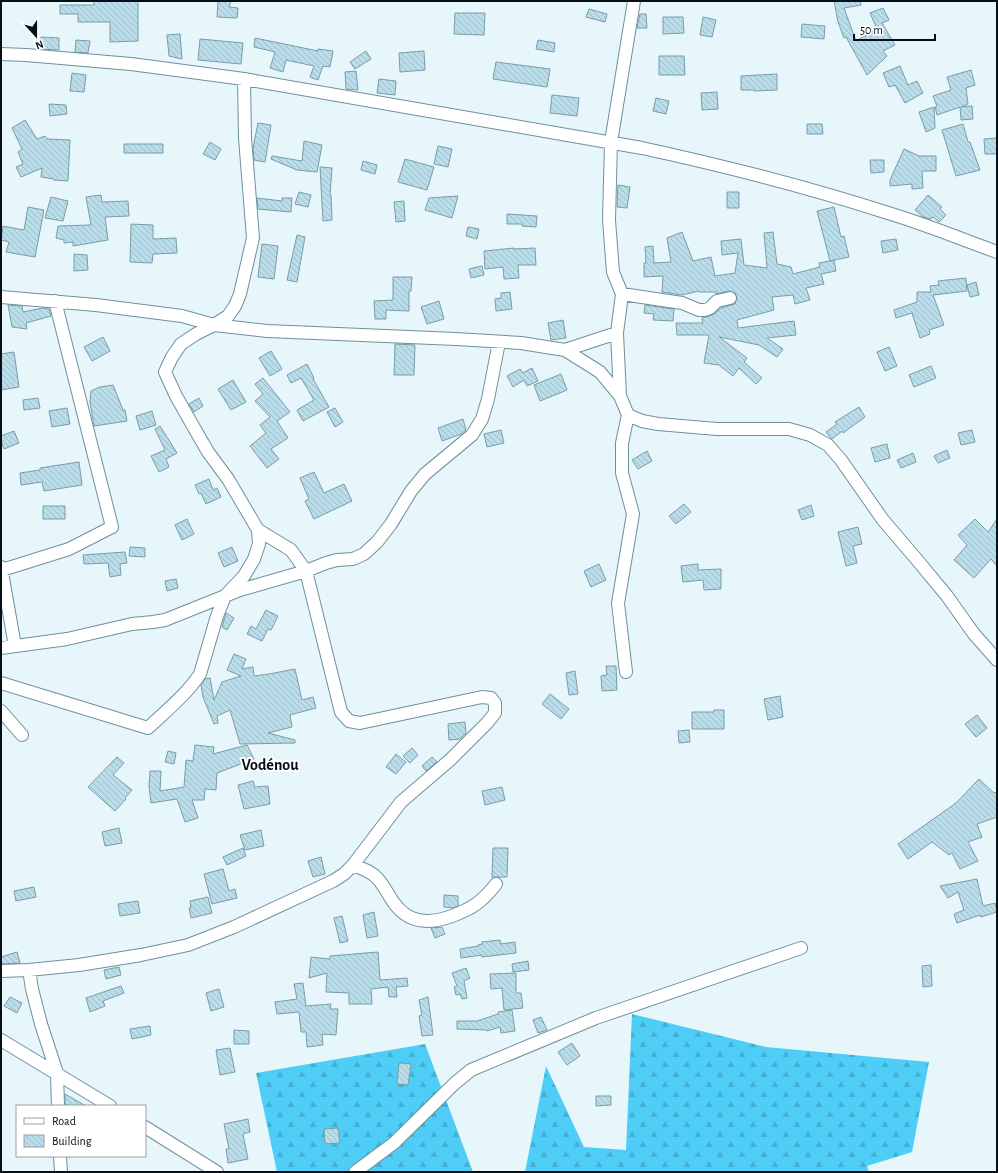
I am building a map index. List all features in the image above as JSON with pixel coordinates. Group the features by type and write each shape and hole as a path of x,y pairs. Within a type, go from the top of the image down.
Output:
{"street":[{"path":"620,396 617,333 622,294 613,272 608,220 611,142 634,1"},
{"path":"1,54 131,64 244,79 611,142 680,156 795,185 890,213 997,252"},
{"path":"1,683 148,728 172,705 200,674 217,616 225,596 244,576 254,559 259,544 258,530 228,479 208,452 176,396 165,372 172,357 181,344 196,334 214,326 228,316 235,306 240,294 253,238 245,138 244,79"},
{"path":"622,294 682,303 699,310 705,310 710,308 717,301 730,298"},
{"path":"1,297 182,316 214,326 274,331 521,343 565,350 600,372 620,396 628,415 622,443 622,473 633,514 618,603 626,672"},
{"path":"2,570 69,549 112,527 55,302"},
{"path":"565,350 617,333"},
{"path":"1,648 67,638 132,624 165,620 240,590 306,571 326,563 337,560 353,559 364,554 377,542 425,474 472,435 482,419 488,399 499,342"},
{"path":"628,415 642,421 658,424 717,429 789,429 810,435 828,445 848,470 883,520 928,572 974,634 997,660"},
{"path":"1,971 29,970 110,960 188,945 228,930 333,881 353,866 401,802 450,760 495,713 495,703 490,698 482,697 360,723 349,721 341,712 306,571 291,550 258,530"},
{"path":"1,567 15,646"},
{"path":"1,711 22,735"},
{"path":"353,866 369,872 377,878 394,904 402,912 423,922 439,921 475,906 485,898 496,884"},
{"path":"355,1172 394,1143 470,1070 596,1018 801,948"},
{"path":"29,970 41,1024 57,1073 58,1105"},
{"path":"1,1040 108,1105"},
{"path":"146,1129 217,1172"},
{"path":"60,1157 61,1172"}],"green space":[{"path":"632,1014 766,1047 929,1062 912,1152 867,1166 869,1172 525,1172 546,1066 584,1147 626,1150"},
{"path":"425,1044 473,1172 277,1172 256,1073"}],"building":[{"path":"94,1 138,1 138,41 110,42 110,22 78,22 78,14 60,14 60,5 94,5"},
{"path":"218,1 231,1 229,7 238,8 237,18 217,17"},
{"path":"834,1 860,1 861,5 844,8 856,41 877,29 870,13 883,8 889,20 882,23 895,45 883,51 887,56 867,75 846,37 844,38 838,22"},
{"path":"589,9 607,14 605,22 586,17"},
{"path":"455,13 485,13 484,35 454,34"},
{"path":"640,14 646,14 647,28 637,28"},
{"path":"663,17 683,17 684,33 663,34"},
{"path":"703,17 716,20 712,37 700,35"},
{"path":"802,24 825,26 824,39 801,37"},
{"path":"180,34 182,59 169,56 167,35"},
{"path":"41,37 59,38 59,50 40,49"},
{"path":"255,38 318,51 318,49 333,51 330,67 323,66 318,80 310,77 314,66 286,60 283,72 270,68 275,52 254,47"},
{"path":"200,39 243,43 241,64 198,60"},
{"path":"76,40 90,41 88,53 75,52"},
{"path":"538,40 555,43 554,52 536,49"},
{"path":"366,51 371,59 355,69 350,62"},
{"path":"424,51 425,70 400,72 399,53"},
{"path":"659,56 684,56 685,75 659,75"},
{"path":"496,62 550,69 547,87 493,79"},
{"path":"900,66 908,85 917,81 923,93 905,103 895,85 889,87 883,73"},
{"path":"971,70 975,85 966,88 968,104 961,107 972,106 973,119 961,120 960,107 937,115 935,107 937,106 933,96 951,90 947,77"},
{"path":"356,71 358,90 346,89 345,72"},
{"path":"72,73 86,75 84,92 70,91"},
{"path":"777,74 777,90 741,90 741,76"},
{"path":"379,79 396,81 395,95 377,93"},
{"path":"717,92 718,109 702,110 701,93"},
{"path":"552,95 579,98 577,116 550,113"},
{"path":"656,98 669,101 666,114 653,111"},
{"path":"49,104 66,105 67,114 50,116"},
{"path":"934,107 935,128 926,132 919,112"},
{"path":"25,120 37,139 45,136 47,139 70,140 68,181 41,177 42,168 21,177 16,167 23,164 18,152 22,149 12,128"},
{"path":"258,123 271,125 265,162 254,160 253,148"},
{"path":"807,124 822,124 823,134 807,134"},
{"path":"963,124 968,142 970,142 980,170 956,176 942,130"},
{"path":"997,138 997,154 985,154 984,139"},
{"path":"304,141 322,145 317,172 297,170 271,159 272,156 302,161"},
{"path":"210,142 221,149 215,160 203,154"},
{"path":"124,144 163,144 163,153 124,153"},
{"path":"438,146 452,149 448,167 434,164"},
{"path":"904,149 919,156 936,156 936,171 922,171 923,188 912,189 912,184 890,186 890,180"},
{"path":"405,159 434,167 427,190 398,182"},
{"path":"870,160 884,160 884,172 871,173"},
{"path":"363,161 377,165 375,174 361,170"},
{"path":"320,167 332,168 330,195 332,220 323,221"},
{"path":"618,185 630,187 627,208 617,207"},
{"path":"299,192 311,195 308,207 295,204"},
{"path":"727,192 739,192 739,208 727,208"},
{"path":"101,195 102,202 128,201 129,216 105,217 108,240 73,246 73,242 64,243 64,240 56,238 58,226 91,225 86,197"},
{"path":"928,195 942,207 940,209 946,215 939,222 933,217 931,219 923,217 915,210"},
{"path":"458,196 452,218 425,210 429,198"},
{"path":"51,197 68,201 63,221 45,218"},
{"path":"257,198 282,201 282,198 292,198 291,212 258,209"},
{"path":"404,201 405,221 396,222 394,202"},
{"path":"28,207 44,210 35,257 6,252 9,242 1,240 3,226 24,230"},
{"path":"834,207 841,237 844,236 849,257 830,261 817,211"},
{"path":"507,214 537,216 536,227 522,226 522,224 507,224"},
{"path":"131,224 153,225 153,239 176,238 177,253 153,254 152,263 130,262"},
{"path":"468,227 479,229 477,239 466,236"},
{"path":"682,232 693,261 711,257 715,276 735,273 738,253 722,255 721,241 741,239 744,265 767,268 764,233 773,232 777,264 791,267 793,274 820,267 819,263 834,260 836,271 821,274 824,284 806,288 810,300 795,304 793,295 772,297 774,310 737,320 738,328 794,321 796,335 767,338 783,349 777,357 759,345 719,337 747,358 744,362 762,378 756,384 739,368 733,376 719,365 704,363 709,335 677,335 676,323 703,323 702,318 713,315 721,308 735,304 737,297 735,293 729,291 716,294 716,292 699,291 682,295 662,292 663,276 644,277 644,263 646,263 645,247 653,246 654,263 671,262 667,238"},
{"path":"297,235 305,237 297,282 287,280"},
{"path":"896,239 898,250 883,253 881,241"},
{"path":"262,244 278,246 274,279 258,277"},
{"path":"514,248 535,248 536,265 518,265 519,278 504,279 503,267 485,269 484,251"},
{"path":"74,254 87,255 88,270 74,271"},
{"path":"482,266 484,275 471,278 469,269"},
{"path":"393,277 412,277 411,291 409,291 409,311 386,310 386,319 375,319 374,301 393,300"},
{"path":"966,278 967,291 933,295 944,325 929,330 930,334 920,338 912,313 896,318 894,310 917,302 917,292 931,292 930,286 939,285 938,281"},
{"path":"976,282 979,295 970,297 967,285"},
{"path":"510,292 512,309 496,311 495,299 501,298 501,293"},
{"path":"439,301 444,319 427,324 421,307"},
{"path":"8,305 22,306 23,312 43,308 49,309 51,316 26,323 27,329 12,327"},
{"path":"645,305 674,309 673,321 653,320 654,314 644,313"},
{"path":"563,320 566,338 551,340 548,323"},
{"path":"103,337 110,351 92,361 84,347"},
{"path":"395,344 415,345 414,375 394,375"},
{"path":"889,347 897,366 885,371 877,352"},
{"path":"271,351 282,369 270,376 259,358"},
{"path":"14,352 19,387 1,390 1,354"},
{"path":"307,364 314,378 313,379 329,407 303,421 297,410 314,400 301,378 291,383 287,375"},
{"path":"931,366 936,378 914,387 909,375"},
{"path":"532,368 538,381 527,386 524,380 513,387 507,376 520,369 523,373"},
{"path":"561,374 567,390 540,401 534,385"},
{"path":"263,378 290,412 277,421 288,438 271,449 279,459 267,468 250,446 266,433 260,425 270,417 255,401 263,394 255,384"},
{"path":"233,380 246,402 231,410 218,389"},
{"path":"113,385 123,410 125,410 127,421 94,426 90,402 91,391 100,387"},
{"path":"38,398 40,408 24,410 23,400"},
{"path":"199,398 203,406 194,412 189,404"},
{"path":"859,407 865,417 832,439 826,432 837,424 835,422"},
{"path":"67,408 70,424 52,427 49,411"},
{"path":"335,408 343,422 335,427 327,412"},
{"path":"152,411 156,425 140,430 136,416"},
{"path":"463,419 466,430 461,434 442,441 438,428"},
{"path":"160,426 177,453 166,459 169,467 159,472 151,456 165,450 155,429"},
{"path":"501,430 504,443 487,447 484,434"},
{"path":"972,430 975,442 961,445 958,433"},
{"path":"14,431 19,443 4,449 1,436"},
{"path":"887,444 890,458 875,462 871,448"},
{"path":"947,450 950,458 938,463 934,456"},
{"path":"647,451 652,461 638,469 632,460"},
{"path":"913,453 916,462 901,468 897,460"},
{"path":"79,462 82,485 44,491 42,482 21,485 20,473 40,470 40,468"},
{"path":"314,472 324,493 344,484 352,501 314,519 305,501 309,499 300,478"},
{"path":"209,479 213,490 217,488 221,497 206,504 195,485"},
{"path":"684,504 691,512 676,524 669,516"},
{"path":"811,505 814,516 802,520 798,510"},
{"path":"43,506 65,506 65,519 43,519"},
{"path":"187,519 194,534 182,540 175,525"},
{"path":"975,519 988,532 997,519 997,566 991,559 974,578 954,560 967,545 958,535"},
{"path":"858,527 862,544 853,546 857,563 846,566 838,532"},
{"path":"130,547 145,548 145,557 129,556"},
{"path":"232,547 238,561 224,567 218,553"},
{"path":"125,552 127,563 120,564 121,575 110,577 108,563 84,564 83,555"},
{"path":"599,564 606,580 591,587 584,571"},
{"path":"698,564 698,570 721,569 721,589 704,590 703,580 683,582 681,566"},
{"path":"176,579 178,588 167,591 165,581"},
{"path":"266,610 278,616 271,630 268,629 262,641 247,634 251,626 256,629"},
{"path":"226,613 234,618 227,630 222,627"},
{"path":"234,654 246,659 242,669 253,667 254,676 295,669 302,700 313,697 316,708 290,715 292,727 268,733 295,740 295,743 240,744 230,710 217,716 218,723 214,724 203,697 201,685 205,679 210,678 214,700 222,682 241,676 227,670"},
{"path":"606,666 616,666 617,690 602,691 601,676 607,675"},
{"path":"575,671 578,694 569,695 566,673"},
{"path":"550,694 569,709 561,719 542,704"},
{"path":"780,696 783,717 768,720 764,699"},
{"path":"714,710 724,710 724,729 692,729 692,712 714,712"},
{"path":"977,715 987,728 976,737 965,724"},
{"path":"465,722 466,733 460,739 449,740 448,724"},
{"path":"689,730 690,742 679,743 678,731"},
{"path":"195,745 214,747 213,754 247,745 254,759 217,773 216,790 205,789 204,800 192,800 198,818 185,822 177,799 151,803 149,786 150,771 161,771 160,791 184,787 186,760 193,761"},
{"path":"412,748 418,755 410,763 403,756"},
{"path":"168,751 176,753 174,764 165,762"},
{"path":"396,754 406,762 396,774 386,767"},
{"path":"117,757 124,763 113,775 132,790 115,811 88,787"},
{"path":"432,757 437,762 426,771 422,766"},
{"path":"979,779 994,793 997,792 997,817 977,824 982,837 968,842 978,861 960,869 952,853 949,855 932,842 908,859 898,844 956,803"},
{"path":"253,781 255,787 268,786 270,804 244,809 238,785"},
{"path":"502,787 505,800 485,805 482,791"},
{"path":"119,828 122,843 105,846 102,832"},
{"path":"261,830 264,846 245,850 240,835"},
{"path":"243,848 246,856 227,865 223,857"},
{"path":"493,848 508,848 507,877 492,877"},
{"path":"321,857 325,874 313,877 308,861"},
{"path":"223,869 229,891 235,889 237,898 212,904 204,874"},
{"path":"977,879 983,906 995,903 997,912 981,917 980,915 957,923 954,914 964,910 958,892 948,898 940,886"},
{"path":"34,887 36,897 16,901 14,891"},
{"path":"444,895 458,896 458,906 453,908 444,907"},
{"path":"208,897 212,913 191,918 189,908 191,908 190,901"},
{"path":"138,901 140,913 120,916 118,904"},
{"path":"374,912 378,936 367,938 363,915"},
{"path":"342,916 348,941 340,943 334,918"},
{"path":"442,927 445,934 435,938 431,928"},
{"path":"500,940 501,944 515,942 516,953 461,958 460,949 478,946 482,944 482,942"},
{"path":"17,952 20,963 1,964 1,957"},
{"path":"378,952 380,980 407,978 408,986 396,987 397,997 389,997 388,987 371,989 372,1004 349,1004 349,993 326,992 327,973 309,978 311,957 330,959 330,956"},
{"path":"528,961 529,970 513,972 512,964"},
{"path":"931,965 932,986 923,987 922,966"},
{"path":"119,967 121,975 106,979 104,970"},
{"path":"466,968 470,978 464,981 467,998 462,999 460,994 456,995 454,987 457,986 452,973"},
{"path":"516,973 516,993 521,993 523,1008 504,1010 502,988 491,989 490,974"},
{"path":"303,983 306,1006 331,1004 330,1009 338,1009 336,1035 322,1034 323,1045 307,1047 306,1032 301,1032 299,1012 277,1014 275,1002 297,999 294,984"},
{"path":"121,986 124,993 103,1001 105,1006 90,1012 86,998"},
{"path":"219,989 224,1007 211,1011 206,993"},
{"path":"10,997 22,1003 17,1013 4,1006"},
{"path":"428,997 433,1035 422,1036 419,1016 422,1015 419,1000"},
{"path":"512,1010 515,1031 501,1033 500,1027 487,1031 457,1029 457,1021 477,1021 498,1014 498,1012"},
{"path":"541,1017 547,1030 538,1033 533,1020"},
{"path":"150,1026 151,1035 132,1039 130,1029"},
{"path":"234,1030 249,1031 249,1044 234,1044"},
{"path":"572,1043 580,1056 567,1065 558,1052"},
{"path":"230,1048 235,1072 220,1075 216,1050"},
{"path":"399,1063 411,1064 408,1085 397,1084"},
{"path":"65,1094 84,1105 68,1105 65,1104"},
{"path":"596,1096 611,1096 611,1105 596,1106"},
{"path":"248,1119 250,1132 243,1134 248,1159 228,1163 226,1149 229,1149 224,1124"},
{"path":"338,1128 340,1143 325,1144 324,1129"}],"district":[{"name":"Vodénou","path":"270,764"}]}
